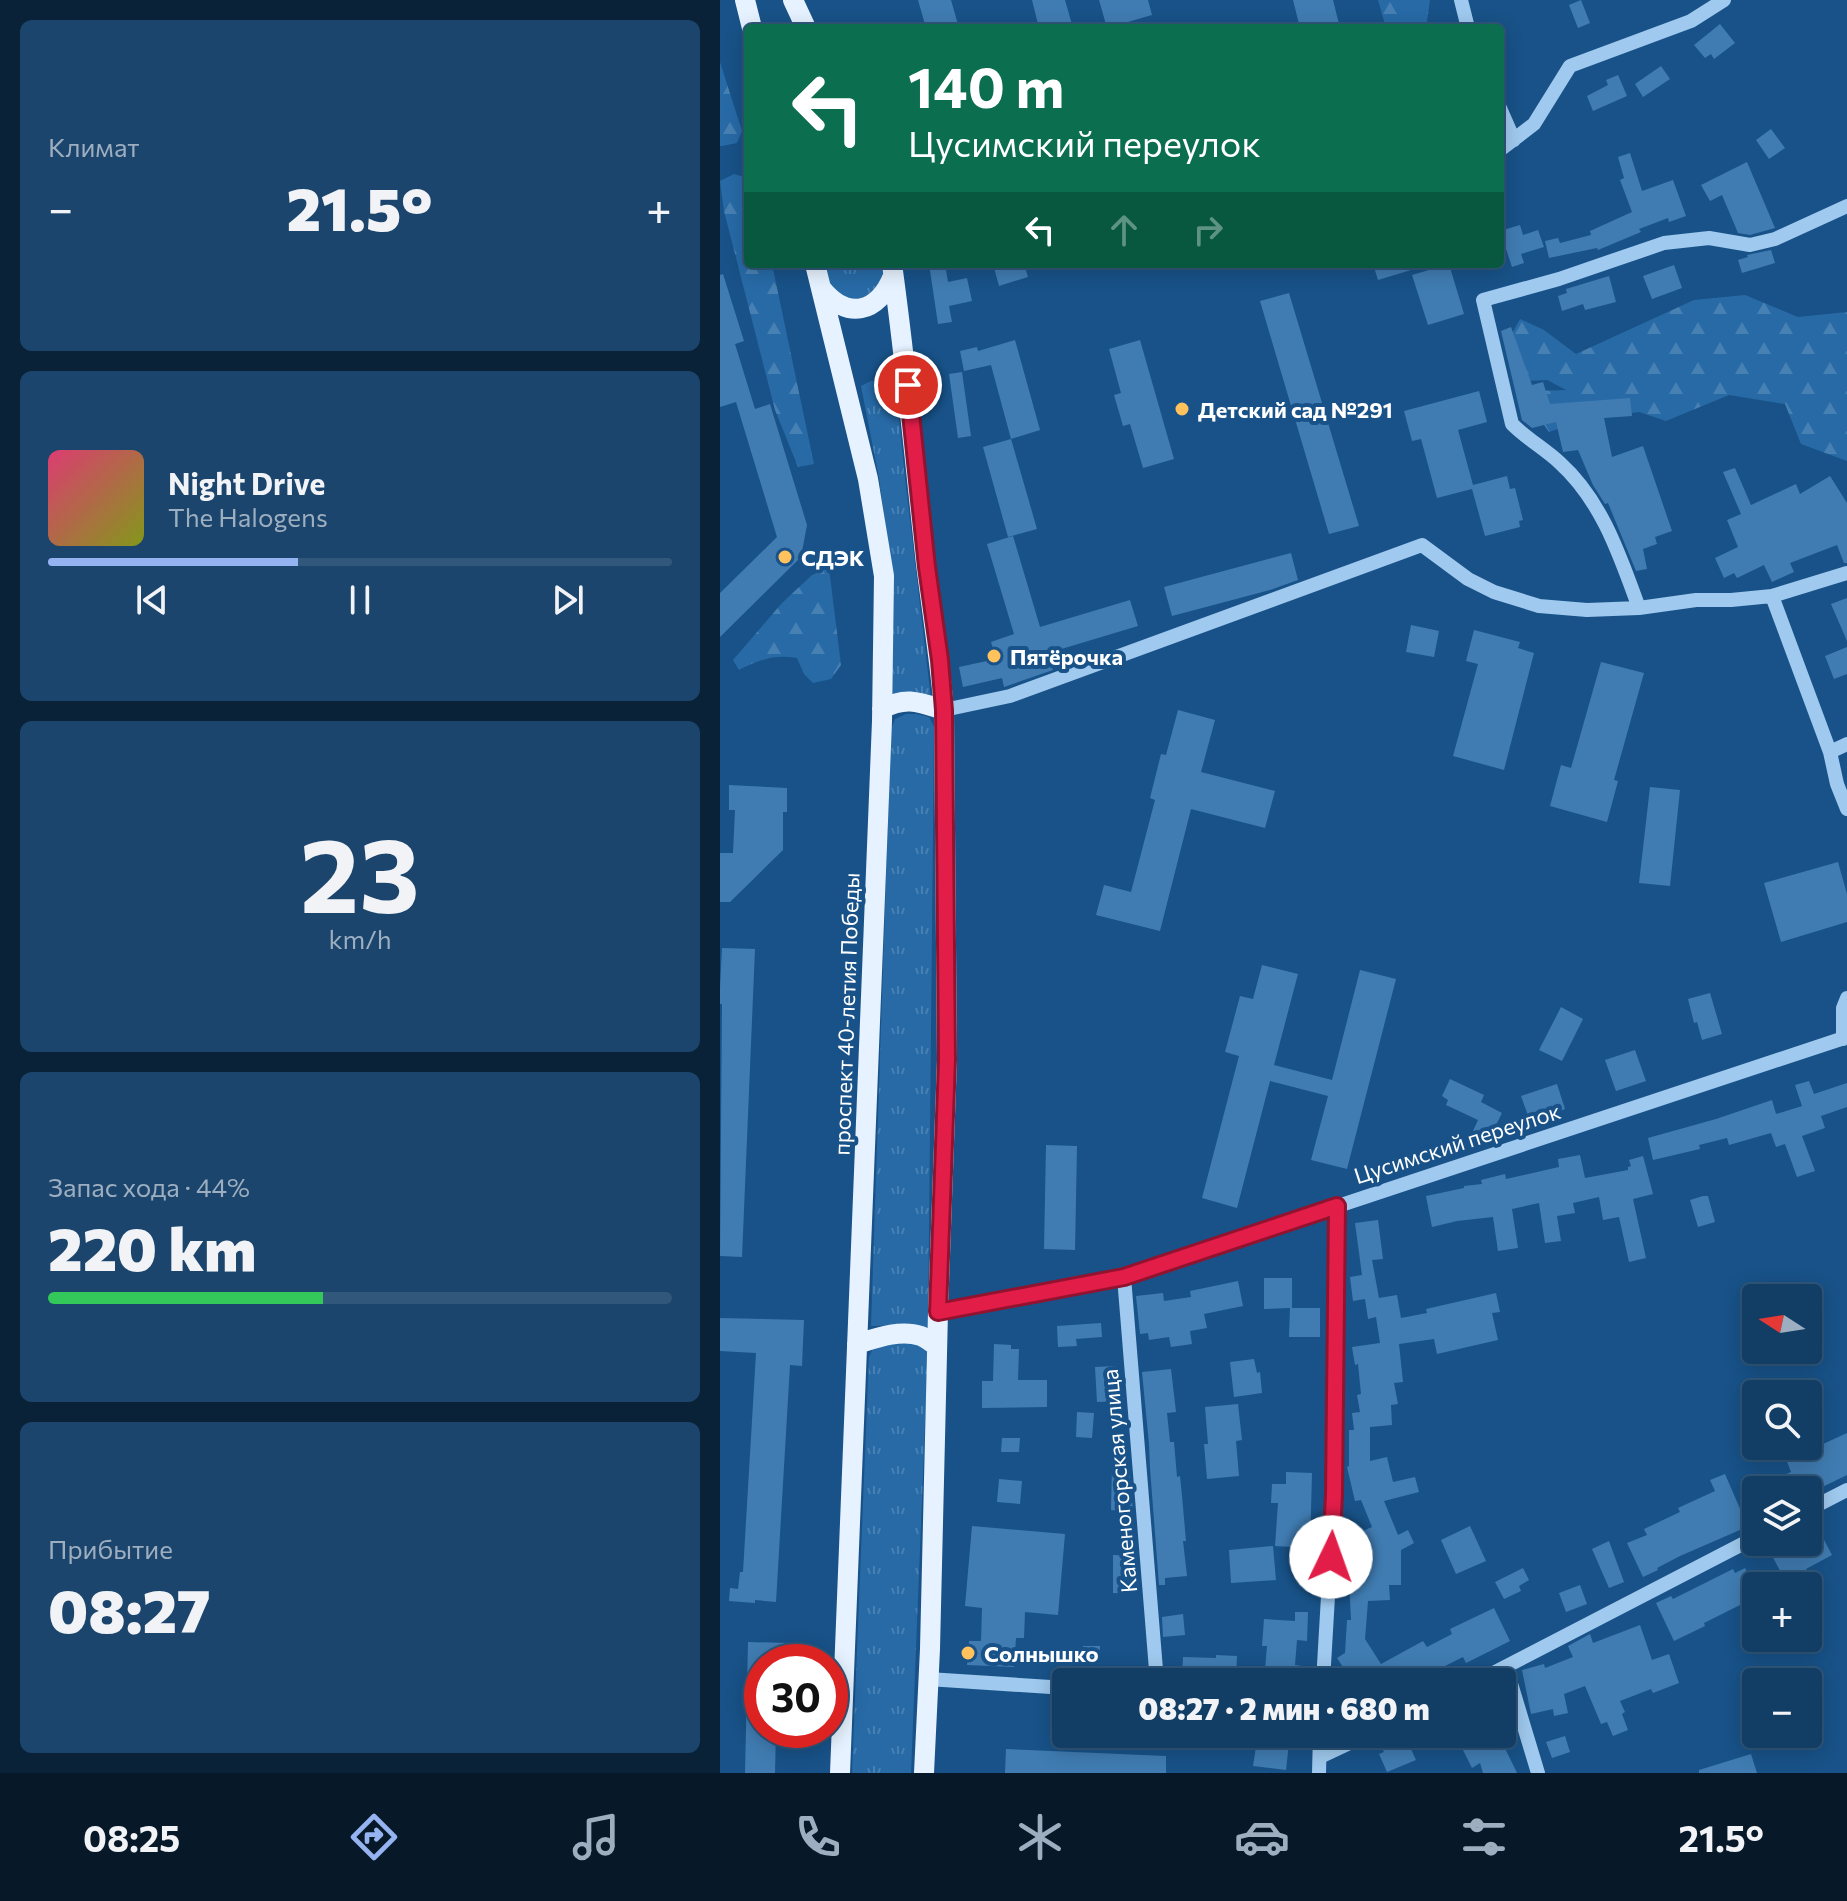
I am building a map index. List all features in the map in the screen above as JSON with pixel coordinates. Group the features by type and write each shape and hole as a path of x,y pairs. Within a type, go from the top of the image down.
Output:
{"main road":[{"path":"745,0 751,24"},
{"path":"793,0 804,24"},
{"path":"818,272 834,303 845,308 862,308 873,305 884,296 893,270"},
{"path":"893,270 944,710 947,1060 924,1773"},
{"name":"проспект 40-летия Победы","path":"818,272 868,479 884,576 882,709 840,1773"},
{"path":"882,709 897,701 922,703 944,710"},
{"path":"857,1344 900,1334 920,1336 937,1346"}],"street":[{"path":"1461,0 1467,24"},
{"path":"1504,147 1534,124 1570,66 1691,21 1724,0"},
{"path":"1504,117 1514,140"},
{"path":"1639,608 1614,539 1587,493 1560,463 1512,424 1483,300 1559,279 1664,243 1709,238 1750,245 1775,239 1847,206"},
{"path":"944,710 1010,696 1422,545 1468,579 1494,592 1539,606 1587,610 1772,596 1847,573"},
{"path":"1772,596 1830,752 1837,784 1847,809"},
{"path":"1830,752 1847,744"},
{"path":"1845,1038 1843,1008 1847,998"},
{"name":"Цусимский переулок","path":"938,1312 1124,1277 1845,1038"},
{"path":"1324,1668 1334,1494 1337,1206"},
{"name":"Каменогорская улица","path":"1124,1277 1156,1668"},
{"path":"1822,1503 1847,1490"},
{"path":"1538,1773 1506,1667 1742,1544"},
{"path":"928,1679 1052,1687"},
{"path":"1319,1773 1320,1748"},
{"path":"1320,1757 1339,1748"}],"green space":[{"path":"1378,0 1430,0 1427,24 1385,24"},
{"path":"720,62 742,131 737,143 722,146 720,146"},
{"path":"734,174 744,177 744,268 773,268 814,464 798,467 775,410 724,211 720,181"},
{"path":"826,268 886,268 885,285 854,303 831,290"},
{"path":"1745,295 1798,317 1847,312 1847,461 1801,444 1785,404 1729,395 1666,421 1639,412 1586,419 1549,432 1530,405 1536,391 1566,390 1547,380 1526,381 1510,337 1520,319 1544,330 1576,354 1694,300"},
{"path":"895,378 931,699 891,696 892,573 879,478 861,386 871,381"},
{"path":"829,568 841,665 831,679 813,683 804,674 797,658 789,657 767,659 739,670 733,660 782,603 812,575"},
{"path":"906,714 929,717 934,727 928,1330 910,1325 871,1326 891,729 895,719"},
{"path":"885,1342 916,1343 928,1350 911,1773 852,1773 869,1357 874,1346"}],"building":[{"path":"918,0 951,0 958,24 925,24"},
{"path":"1032,0 1065,0 1072,24 1038,24"},
{"path":"1099,0 1148,0 1152,15 1121,24 1106,24"},
{"path":"1293,0 1333,0 1339,24 1299,24"},
{"path":"1581,0 1590,23 1578,28 1569,5"},
{"path":"1720,24 1735,43 1714,59 1711,54 1705,58 1694,45"},
{"path":"1661,66 1670,79 1643,97 1635,84"},
{"path":"1618,75 1627,96 1593,111 1587,96 1608,85 1606,80"},
{"path":"1771,129 1785,148 1769,159 1756,140"},
{"path":"1630,153 1642,191 1673,180 1686,216 1669,222 1668,218 1639,229 1641,232 1598,250 1549,258 1545,241 1558,238 1560,243 1591,235 1590,231 1632,212 1620,180 1624,178 1618,157"},
{"path":"1747,162 1775,228 1750,235 1738,233 1722,195 1710,201 1701,185"},
{"path":"1520,225 1523,235 1538,230 1544,247 1521,254 1524,263 1512,267 1504,243 1504,230"},
{"path":"1771,250 1775,263 1742,273 1738,260"},
{"path":"1674,265 1682,288 1652,299 1643,276"},
{"path":"930,268 946,268 948,282 967,278 972,301 949,306 952,322 938,324"},
{"path":"994,268 1025,268 1028,277 999,286"},
{"path":"1374,268 1418,268 1378,280"},
{"path":"1436,268 1450,268 1464,314 1428,325 1412,275"},
{"path":"723,274 744,341 735,344 755,409 770,404 807,525 801,557 720,637 720,593 777,537 736,402 720,407 720,275"},
{"path":"1609,276 1616,302 1585,310 1583,304 1562,311 1558,296 1567,293 1566,289"},
{"path":"1289,293 1359,526 1329,534 1260,301"},
{"path":"1511,327 1532,385 1543,382 1550,404 1630,398 1632,416 1604,418 1612,457 1643,446 1672,531 1655,537 1657,544 1643,549 1647,569 1636,571 1608,503 1605,504 1593,485 1578,450 1563,452 1556,422 1532,428 1522,420 1501,331"},
{"path":"1015,340 1040,430 1011,439 991,365 964,371 960,351 977,347 978,351"},
{"path":"1140,340 1174,459 1143,468 1130,424 1123,426 1114,395 1121,393 1109,349"},
{"path":"962,372 971,436 958,438 949,374"},
{"path":"1479,391 1487,422 1458,430 1473,485 1507,476 1510,489 1515,488 1523,520 1519,521 1520,527 1485,536 1472,489 1437,498 1421,439 1412,441 1404,411"},
{"path":"1011,439 1037,529 1008,537 983,447"},
{"path":"1735,468 1751,505 1796,484 1800,494 1830,476 1847,503 1847,563 1844,563 1837,545 1790,563 1794,572 1772,582 1764,565 1737,578 1734,573 1724,578 1715,558 1738,547 1727,520 1741,514 1723,472"},
{"path":"1013,536 1040,627 1130,600 1138,626 1048,653 1053,670 1004,687 1002,678 963,687 959,667 996,659 991,642 1014,634 987,544"},
{"path":"1291,553 1298,580 1172,616 1164,587"},
{"path":"1847,598 1847,641 1831,604"},
{"path":"1411,625 1439,631 1434,657 1406,652"},
{"path":"1474,630 1520,642 1518,648 1534,653 1504,770 1453,756 1478,664 1466,661"},
{"path":"1847,647 1847,674 1834,679 1825,656"},
{"path":"1601,662 1644,673 1614,780 1618,781 1607,822 1550,806 1561,765 1571,768"},
{"path":"1178,710 1215,720 1201,772 1275,791 1265,828 1191,809 1160,931 1096,915 1104,885 1131,892 1155,800 1150,798 1161,754 1166,755"},
{"path":"729,785 787,788 787,812 783,812 783,850 730,902 720,902 720,853 733,853 735,810 729,810"},
{"path":"1650,787 1680,790 1670,886 1639,883"},
{"path":"1838,862 1847,894 1847,922 1781,942 1764,883"},
{"path":"722,948 755,949 742,1257 720,1256"},
{"path":"1262,965 1298,974 1274,1065 1332,1080 1360,970 1396,979 1347,1169 1311,1160 1328,1096 1270,1081 1237,1208 1202,1198 1239,1056 1225,1052 1240,996 1253,999"},
{"path":"1710,993 1722,1034 1702,1040 1688,999"},
{"path":"1561,1007 1583,1019 1562,1061 1539,1050"},
{"path":"1635,1050 1646,1081 1616,1091 1605,1060"},
{"path":"1450,1079 1484,1095 1481,1102 1502,1113 1489,1139 1473,1131 1478,1120 1446,1105 1448,1100 1442,1096"},
{"path":"1809,1081 1814,1094 1847,1083 1847,1107 1821,1116 1825,1128 1802,1136 1815,1171 1797,1177 1785,1144 1776,1147 1771,1133 1729,1145 1727,1138 1699,1145 1700,1149 1653,1160 1648,1138 1772,1100 1776,1114 1802,1106 1795,1085"},
{"path":"1557,1084 1565,1109 1530,1121 1521,1096"},
{"path":"1046,1145 1077,1146 1075,1250 1044,1249"},
{"path":"1580,1155 1585,1178 1628,1170 1631,1166 1629,1160 1643,1156 1653,1194 1633,1199 1646,1258 1629,1262 1619,1217 1603,1220 1599,1197 1573,1203 1575,1213 1557,1216 1561,1241 1545,1243 1539,1203 1512,1209 1518,1248 1498,1251 1493,1217 1432,1227 1426,1196 1482,1184 1481,1180 1505,1174 1506,1179 1559,1167 1558,1159"},
{"path":"1708,1196 1715,1222 1698,1227 1690,1200"},
{"path":"1378,1220 1383,1259 1372,1260 1379,1298 1397,1295 1401,1318 1496,1293 1500,1312 1492,1313 1498,1340 1437,1354 1434,1339 1399,1344 1403,1382 1394,1383 1398,1404 1391,1405 1392,1425 1370,1427 1370,1461 1387,1457 1393,1482 1415,1477 1419,1492 1384,1501 1398,1535 1408,1530 1414,1543 1401,1550 1401,1585 1389,1585 1390,1600 1368,1601 1365,1639 1381,1664 1423,1641 1427,1647 1452,1634 1450,1629 1494,1608 1510,1641 1466,1663 1463,1657 1441,1668 1344,1668 1337,1658 1345,1653 1347,1620 1351,1620 1349,1581 1342,1565 1353,1560 1344,1539 1372,1527 1361,1500 1355,1501 1347,1467 1349,1430 1354,1430 1352,1413 1360,1412 1357,1395 1361,1394 1358,1364 1355,1365 1352,1347 1380,1343 1376,1317 1368,1319 1365,1299 1353,1301 1350,1277 1362,1275 1355,1223"},
{"path":"1264,1278 1292,1278 1292,1308 1320,1308 1320,1337 1289,1337 1290,1308 1264,1309"},
{"path":"1238,1281 1243,1306 1204,1314 1207,1328 1190,1331 1192,1344 1171,1347 1169,1337 1149,1340 1148,1333 1140,1334 1136,1296 1163,1293 1164,1301 1191,1297 1190,1291"},
{"path":"720,1318 804,1320 802,1366 790,1365 776,1602 729,1601 730,1588 738,1589 740,1572 743,1572 756,1353 720,1351"},
{"path":"1101,1323 1102,1337 1076,1339 1077,1346 1058,1347 1057,1326"},
{"path":"994,1344 1019,1349 1018,1380 1047,1380 1047,1407 982,1408 982,1381 993,1381"},
{"path":"1254,1359 1257,1373 1260,1372 1262,1393 1234,1397 1230,1362"},
{"path":"1117,1366 1121,1369 1124,1401 1097,1402 1095,1367"},
{"path":"1171,1369 1176,1412 1167,1413 1170,1442 1174,1442 1177,1477 1180,1476 1187,1576 1165,1578 1165,1585 1159,1585 1142,1372"},
{"path":"1238,1404 1242,1440 1236,1441 1239,1476 1207,1479 1205,1407"},
{"path":"1077,1412 1094,1413 1092,1438 1076,1437"},
{"path":"1847,1433 1847,1475 1822,1487 1822,1476 1782,1476 1791,1472 1786,1460 1822,1460 1822,1444"},
{"path":"1002,1438 1020,1438 1019,1452 1001,1452"},
{"path":"1112,1466 1129,1467 1133,1512 1111,1510"},
{"path":"1286,1472 1312,1473 1310,1548 1275,1546 1278,1503 1271,1503 1272,1484 1286,1484"},
{"path":"1725,1474 1742,1511 1742,1529 1680,1556 1643,1577 1627,1543 1647,1535 1644,1529 1680,1512 1678,1508 1715,1491 1710,1480"},
{"path":"999,1479 1022,1481 1020,1504 997,1502"},
{"path":"972,1526 1065,1534 1058,1615 1025,1612 1024,1638 1016,1638 1014,1667 967,1665 969,1641 981,1641 982,1608 965,1606"},
{"path":"1470,1526 1486,1561 1456,1574 1441,1540"},
{"path":"1822,1536 1832,1555 1806,1569 1808,1572 1781,1572 1772,1556 1822,1556"},
{"path":"1609,1541 1624,1582 1609,1588 1592,1549"},
{"path":"1273,1546 1276,1580 1231,1583 1229,1550"},
{"path":"1113,1555 1137,1556 1139,1587 1136,1594 1113,1593"},
{"path":"1523,1568 1529,1580 1519,1586 1521,1591 1504,1599 1495,1582"},
{"path":"1745,1568 1747,1572 1742,1572 1742,1604 1674,1641 1656,1603 1671,1596 1673,1599 1733,1569 1735,1573"},
{"path":"1580,1585 1587,1604 1566,1612 1559,1593"},
{"path":"1295,1612 1308,1612 1307,1641 1297,1640 1295,1665 1302,1668 1265,1668 1267,1646 1262,1646 1264,1619 1295,1621"},
{"path":"1183,1614 1185,1635 1163,1637 1162,1617"},
{"path":"1640,1625 1652,1660 1669,1654 1679,1683 1653,1693 1651,1689 1620,1701 1628,1730 1613,1736 1607,1722 1601,1724 1585,1686 1564,1694 1568,1713 1554,1716 1553,1709 1531,1714 1522,1670 1544,1664 1545,1668 1573,1657 1568,1646 1590,1634 1593,1643"},
{"path":"748,1642 790,1643 790,1644"},
{"path":"1083,1646 1100,1646 1099,1664 1082,1664"},
{"path":"1216,1655 1237,1656 1236,1668 1182,1668 1183,1657 1216,1658"},
{"path":"1565,1736 1570,1752 1552,1758 1546,1742"},
{"path":"746,1748 776,1748 775,1773 745,1773"},
{"path":"1256,1748 1288,1748 1286,1770 1253,1766"},
{"path":"1382,1748 1414,1748 1411,1749 1416,1760 1387,1772 1379,1754 1384,1752"},
{"path":"1462,1748 1505,1748 1517,1773 1483,1773 1480,1763 1472,1768"},
{"path":"1006,1749 1166,1756 1166,1773 1005,1773"},
{"path":"1751,1754 1757,1773 1699,1773 1699,1770"}],"place":[{"name":"Детский сад №291","path":"1182,409"},
{"name":"СДЭК","path":"785,557"},
{"name":"Пятёрочка","path":"994,656"},
{"name":"Солнышко","path":"968,1653"}],"route":[{"path":"908,385 944,710 947,1060 938,1312 1124,1277 1337,1206 1331,1557"}]}
